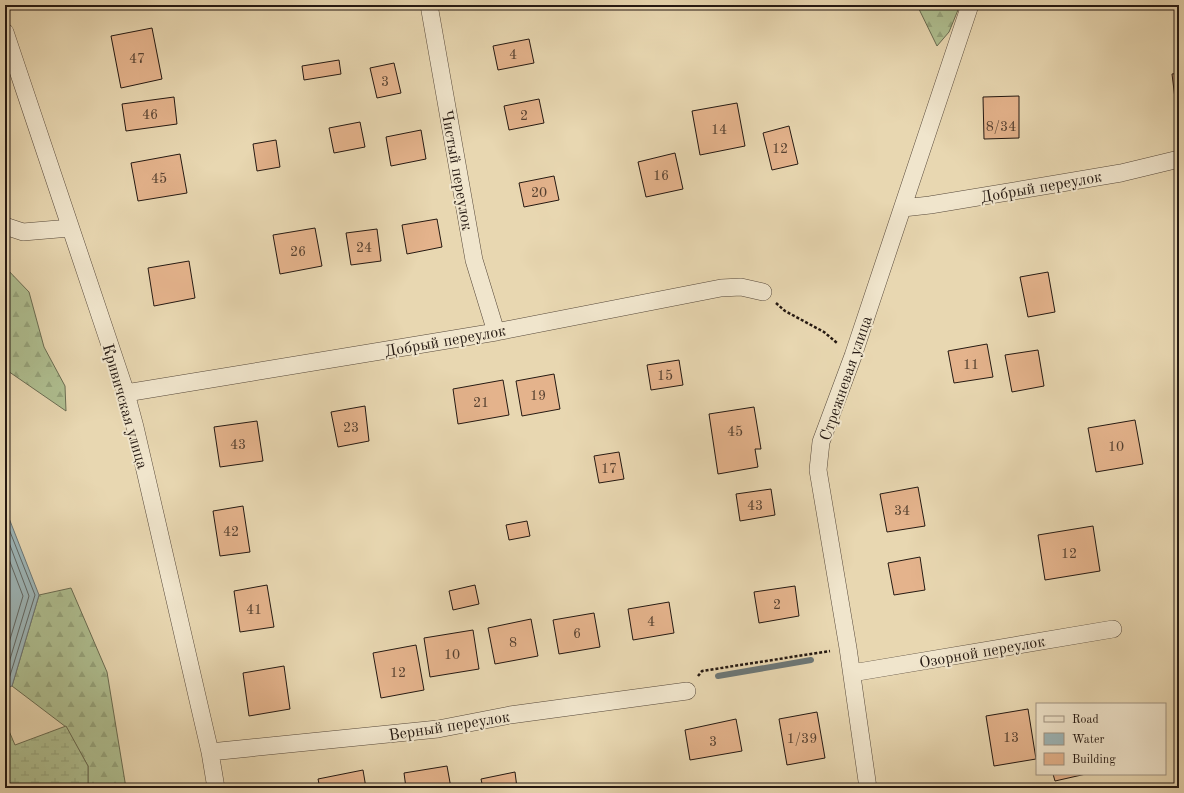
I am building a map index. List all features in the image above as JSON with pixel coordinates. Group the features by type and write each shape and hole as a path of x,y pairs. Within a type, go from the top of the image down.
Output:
{"street":[{"name":"Чистый переулок","path":"430,5 474,260 496,332"},
{"name":"Стрежневая улица","path":"868,788 852,673 818,470 822,442 853,356 970,5"},
{"name":"Кривичская улица","path":"5,32 136,427 210,752 216,788"},
{"name":"Добрый переулок","path":"903,208 930,205 1121,173 1179,159"},
{"path":"5,226 23,232 70,228"},
{"name":"Добрый переулок","path":"126,394 496,332 722,288 741,287 763,292"},
{"name":"Озорной переулок","path":"852,673 1112,629"},
{"name":"Верный переулок","path":"210,752 438,729 510,715 687,691"}],"path":[{"path":"763,292 785,311 824,332 853,356"},
{"path":"687,691 702,671 848,648"}],"green space":[{"path":"917,5 960,5 949,32 937,46"},
{"path":"5,267 29,292 44,347 65,386 66,411 5,369"},
{"path":"71,588 107,672 126,788 88,788 88,766 66,727 12,686 39,595"},
{"path":"5,724 15,745 66,726 88,766 88,788 5,788"}],"water":[{"path":"5,508 39,595 12,686 5,689"}],"building":[{"path":"152,28 162,79 121,88 111,36"},
{"path":"529,39 534,63 498,70 493,46"},
{"path":"339,60 341,74 304,80 302,66"},
{"path":"394,63 401,93 377,98 370,68"},
{"path":"1179,73 1179,115 1177,115 1172,74"},
{"path":"1019,96 1019,138 984,139 983,97"},
{"path":"174,97 177,124 126,131 122,104"},
{"path":"539,99 544,123 509,130 504,106"},
{"path":"737,103 745,146 700,155 692,111"},
{"path":"360,122 365,147 334,153 329,128"},
{"path":"789,126 798,164 772,170 763,133"},
{"path":"421,130 426,159 391,166 386,137"},
{"path":"276,140 280,167 257,171 253,144"},
{"path":"675,153 683,189 646,197 638,162"},
{"path":"180,154 187,193 138,201 131,163"},
{"path":"554,176 559,200 524,207 519,183"},
{"path":"437,219 442,247 407,254 402,225"},
{"path":"315,228 322,266 280,274 273,235"},
{"path":"377,229 381,261 351,265 346,233"},
{"path":"189,261 195,298 154,306 148,268"},
{"path":"1048,272 1055,312 1028,317 1020,277"},
{"path":"987,344 993,377 954,383 948,351"},
{"path":"1038,350 1044,386 1012,392 1005,355"},
{"path":"679,360 683,385 651,390 647,365"},
{"path":"554,374 560,409 522,416 516,381"},
{"path":"503,380 509,415 458,424 453,389"},
{"path":"365,406 369,441 338,447 331,412"},
{"path":"754,407 761,449 755,449 758,467 718,474 709,414"},
{"path":"1135,420 1143,464 1096,472 1088,428"},
{"path":"257,421 263,461 220,467 214,427"},
{"path":"619,452 624,479 599,483 594,456"},
{"path":"918,487 925,526 887,532 880,494"},
{"path":"771,489 775,515 740,521 736,494"},
{"path":"243,506 250,552 220,556 213,511"},
{"path":"527,521 530,536 509,540 506,525"},
{"path":"1093,526 1100,571 1045,580 1038,535"},
{"path":"920,557 925,590 894,595 888,563"},
{"path":"267,585 274,627 240,632 234,591"},
{"path":"475,585 479,604 453,610 449,591"},
{"path":"795,586 799,616 759,623 754,592"},
{"path":"669,602 674,633 633,640 628,609"},
{"path":"594,613 600,647 559,654 553,620"},
{"path":"531,619 538,656 495,664 488,628"},
{"path":"473,630 479,669 430,677 424,638"},
{"path":"416,645 424,690 381,698 373,653"},
{"path":"284,666 290,709 249,716 243,673"},
{"path":"1028,709 1036,759 994,766 986,716"},
{"path":"817,712 825,758 787,765 779,719"},
{"path":"736,719 742,751 690,760 685,730"},
{"path":"447,766 451,788 406,788 404,773"},
{"path":"363,770 366,788 320,788 318,779"},
{"path":"515,772 517,788 483,788 481,779"},
{"path":"1053,775 1082,775 1055,781"}],"waterway":[{"path":"718,676 811,660"}]}
